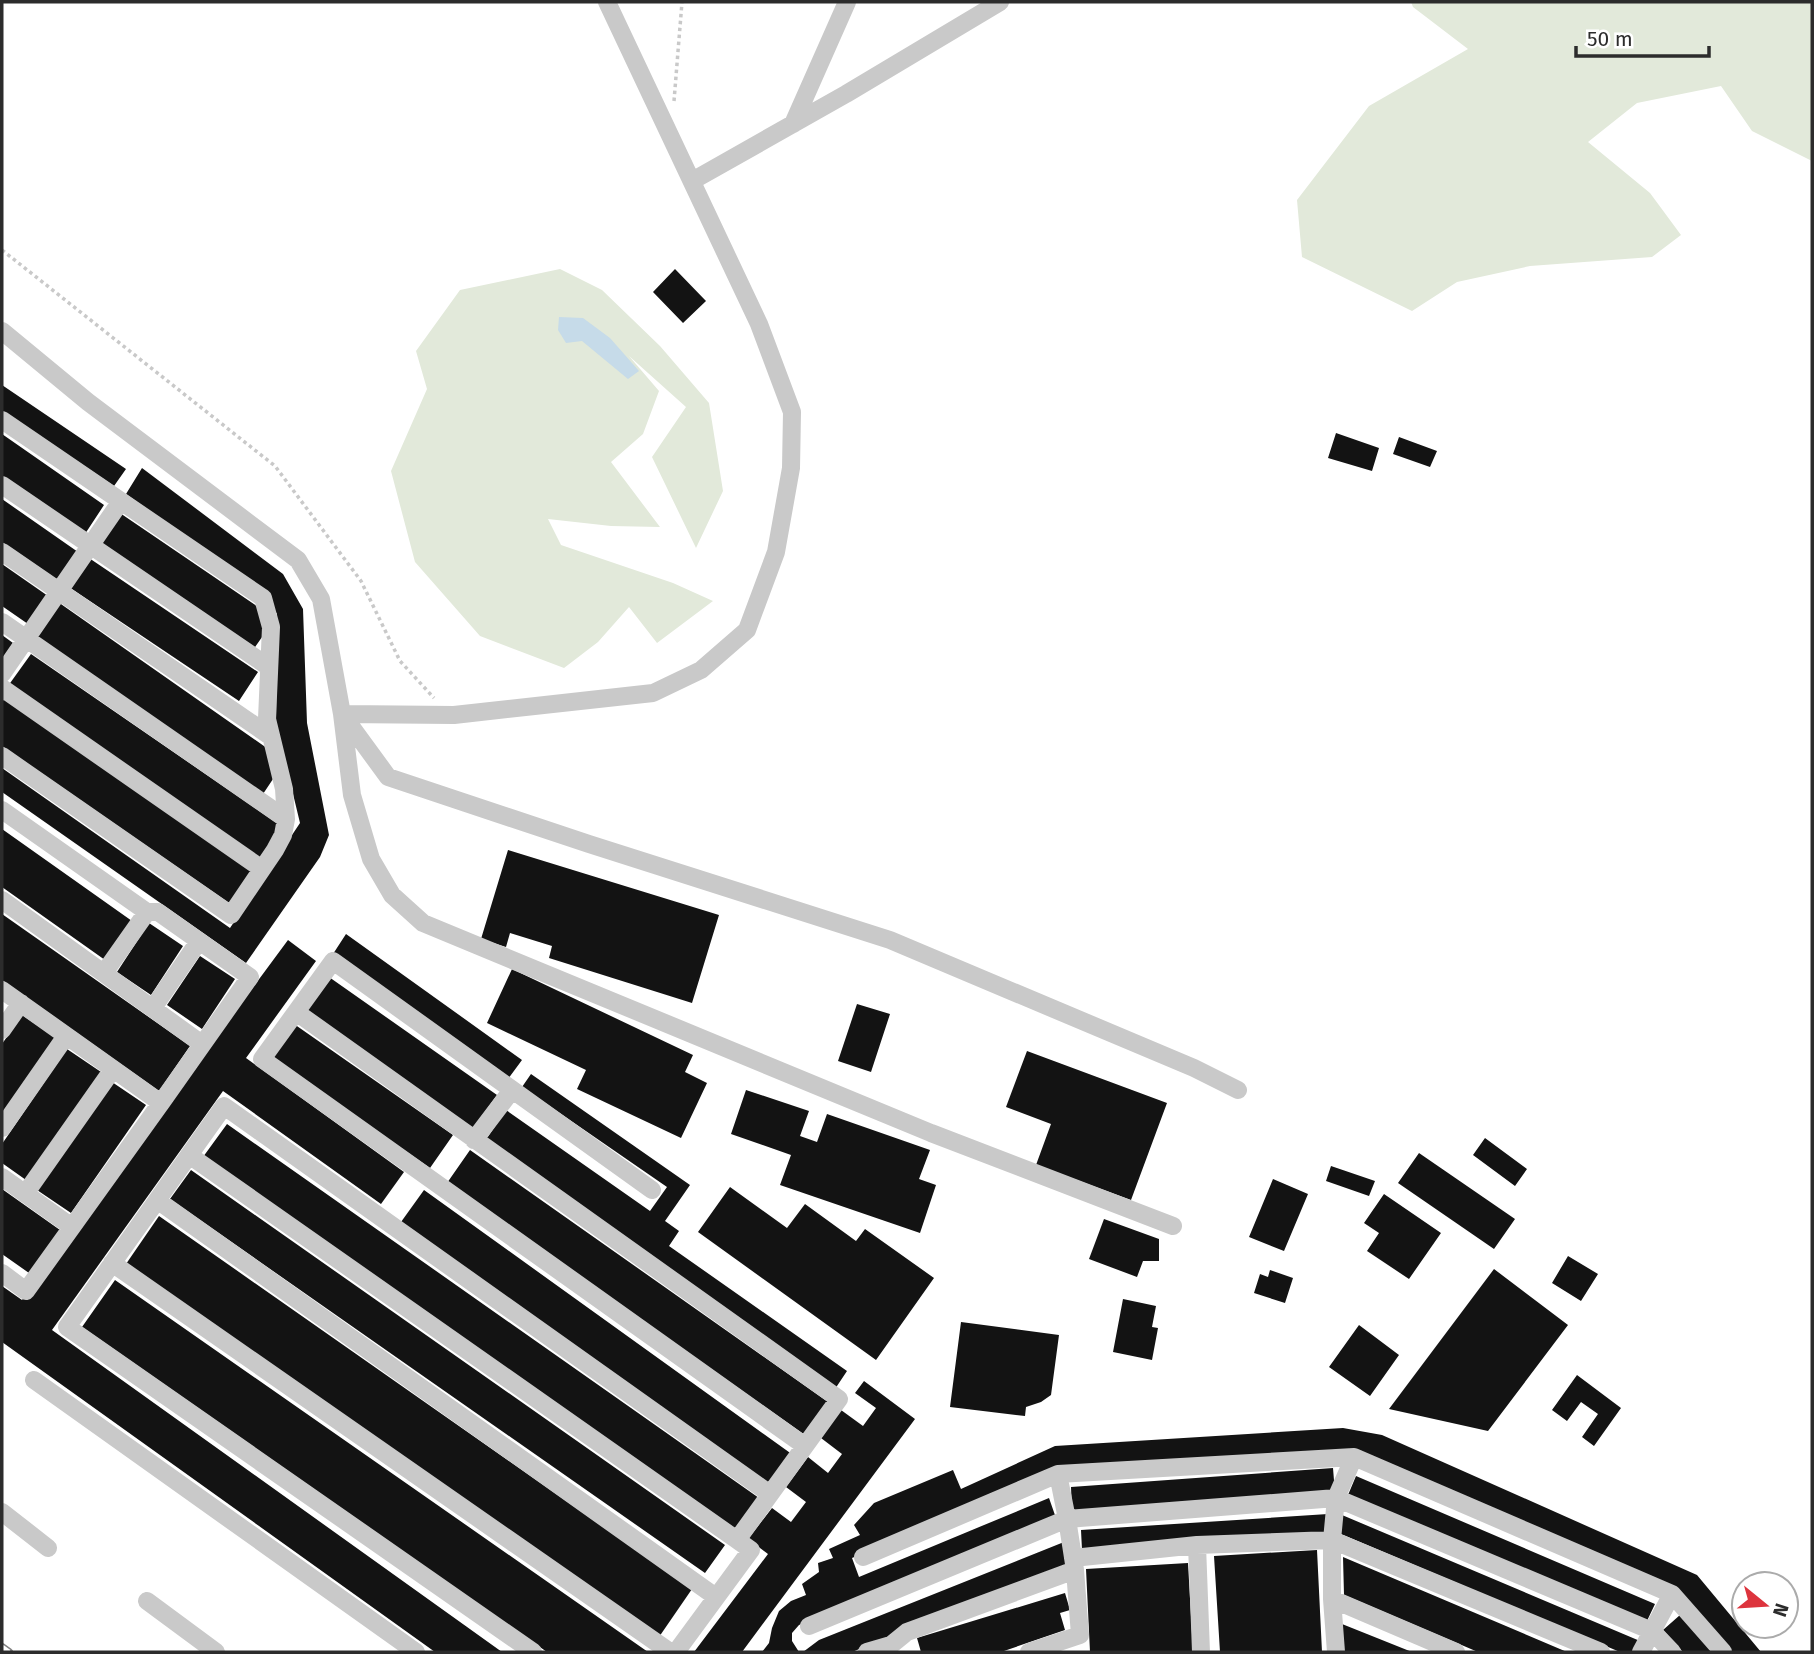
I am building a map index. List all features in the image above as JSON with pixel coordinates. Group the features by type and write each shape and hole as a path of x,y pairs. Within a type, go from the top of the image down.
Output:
{"lane":[{"path":"342,714 450,715 653,693 701,670 747,630 776,552 791,468 792,412 760,324 607,2"},
{"path":"793,124 847,2"},
{"path":"692,181 1000,2"},
{"path":"2,331 88,402 298,560 321,599 342,714 352,795 371,859 392,895 423,923 931,1133 1173,1226"},
{"path":"2,420 263,598 271,627 267,719 284,789 284,835 231,915 2,756"},
{"path":"2,485 269,667"},
{"path":"2,674 121,501"},
{"path":"2,552 270,736"},
{"path":"2,622 286,819"},
{"path":"2,688 262,869"},
{"path":"342,714 388,777 890,940 1194,1068 1238,1090"},
{"path":"2,810 147,912 158,912 250,977 26,1291 2,1273"},
{"path":"2,900 202,1044"},
{"path":"104,973 147,912"},
{"path":"153,1008 199,941"},
{"path":"652,1190 333,961 262,1059 805,1446"},
{"path":"2,990 161,1103"},
{"path":"2,1031 21,1003"},
{"path":"296,1012 839,1399 737,1539"},
{"path":"2,1128 66,1036"},
{"path":"25,1194 113,1069"},
{"path":"474,1140 512,1090"},
{"path":"533,1652 66,1327 224,1106 770,1494"},
{"path":"188,1156 751,1550 676,1652"},
{"path":"2,1177 72,1227"},
{"path":"157,1200 716,1597"},
{"path":"112,1264 670,1652"},
{"path":"34,1380 416,1652"},
{"path":"1336,1652 1332,1599 1332,1540 1336,1498 1354,1457"},
{"path":"863,1557 1058,1474 1354,1457 1672,1594 1723,1652"},
{"path":"1029,1652 1080,1644 1074,1564 1058,1474"},
{"path":"809,1626 1067,1519 1336,1498 1652,1630 1672,1652"},
{"path":"2,1512 48,1548"},
{"path":"867,1652 891,1645 907,1632 1074,1564 1197,1545 1332,1540 1601,1652"},
{"path":"1197,1545 1201,1652"},
{"path":"1641,1652 1672,1594"},
{"path":"1332,1599 1456,1652"},
{"path":"147,1601 216,1652"}],"path":[{"path":"671,137 682,2"},
{"path":"2,250 275,466 361,581 400,662 450,715"}],"green space":[{"path":"1411,2 1812,2 1812,161 1752,131 1721,86 1637,103 1588,142 1650,193 1681,235 1652,257 1530,266 1457,282 1412,311 1302,257 1297,200 1369,106 1468,49 1413,7"},
{"path":"560,269 602,290 660,346 709,403 723,491 696,548 652,457 686,407 629,356 659,391 643,434 611,462 660,527 611,526 548,519 561,545 673,583 713,601 657,643 629,607 598,642 564,668 480,636 415,562 391,471 427,389 416,351 460,290"}],"water":[{"path":"559,317 583,318 610,338 639,371 628,379 582,341 566,343 558,330"}],"building":[{"path":"675,269 706,301 683,323 653,292"},
{"path":"2,385 126,469 114,486 2,411"},
{"path":"1336,433 1379,448 1372,471 1328,458"},
{"path":"2,434 104,505 85,534 2,477"},
{"path":"1399,437 1437,451 1430,467 1393,454"},
{"path":"142,468 283,574 303,609 307,723 329,835 320,857 246,963 2,792 2,768 230,928 300,823 276,723 277,614 263,593 126,494"},
{"path":"2,499 78,552 59,581 2,542"},
{"path":"117,511 264,611 267,630 253,650 95,543"},
{"path":"89,558 258,672 239,701 69,587"},
{"path":"2,564 48,596 28,624 2,606"},
{"path":"58,602 271,751 273,779 263,794 35,635"},
{"path":"2,635 13,643 2,660"},
{"path":"31,654 281,826 259,859 8,686"},
{"path":"4,699 254,872 232,905 2,746"},
{"path":"2,829 132,921 105,960 2,887"},
{"path":"508,850 719,915 692,1003 549,958 552,946 510,933 506,947 481,939"},
{"path":"2,914 190,1046 159,1091 2,980"},
{"path":"149,923 183,946 151,995 117,972"},
{"path":"346,934 522,1060 508,1079 333,954"},
{"path":"288,940 316,961 246,1058 404,1172 381,1204 223,1091 52,1330 502,1652 435,1652 2,1342 2,1286 22,1300"},
{"path":"200,956 235,979 202,1029 167,1005"},
{"path":"512,969 693,1055 685,1072 707,1083 681,1138 577,1089 586,1070 487,1023"},
{"path":"329,977 497,1095 473,1128 306,1011"},
{"path":"857,1004 890,1014 871,1072 838,1061"},
{"path":"22,1015 56,1038 2,1116 2,1044"},
{"path":"294,1024 453,1135 430,1168 271,1058"},
{"path":"67,1049 101,1072 26,1180 2,1163 2,1144"},
{"path":"1027,1051 1167,1103 1131,1200 1036,1165 1051,1124 1006,1107"},
{"path":"531,1074 690,1185 665,1221 679,1231 669,1246 847,1371 835,1389 483,1144 506,1110 650,1211 667,1187 522,1087"},
{"path":"112,1082 146,1105 71,1213 37,1190"},
{"path":"746,1090 809,1111 800,1136 817,1142 827,1114 930,1150 919,1179 936,1185 920,1233 780,1185 791,1155 731,1134"},
{"path":"227,1124 759,1498 736,1531 203,1157"},
{"path":"1485,1138 1527,1169 1515,1186 1473,1155"},
{"path":"470,1150 828,1402 805,1435 447,1183"},
{"path":"1419,1153 1515,1219 1494,1249 1398,1183"},
{"path":"1331,1166 1375,1181 1369,1196 1326,1181"},
{"path":"191,1170 725,1545 705,1573 170,1199"},
{"path":"1273,1179 1308,1194 1284,1251 1249,1237"},
{"path":"730,1187 787,1228 805,1204 856,1241 865,1229 934,1278 876,1360 698,1232"},
{"path":"2,1189 60,1230 29,1273 2,1254"},
{"path":"424,1190 793,1455 771,1486 401,1222"},
{"path":"1384,1194 1441,1233 1409,1279 1367,1251 1379,1233 1364,1223"},
{"path":"159,1216 692,1589 659,1637 126,1264"},
{"path":"1104,1219 1159,1239 1159,1261 1143,1261 1137,1277 1089,1259"},
{"path":"1568,1256 1598,1274 1581,1301 1552,1283"},
{"path":"1494,1269 1568,1325 1488,1431 1389,1409"},
{"path":"1270,1270 1293,1278 1285,1303 1254,1293 1260,1274 1268,1277"},
{"path":"115,1280 648,1652 547,1652 82,1327"},
{"path":"1123,1299 1156,1306 1152,1327 1158,1328 1152,1360 1113,1352"},
{"path":"961,1322 1059,1335 1051,1395 1026,1407 1025,1416 950,1407"},
{"path":"1359,1325 1399,1355 1370,1396 1329,1367"},
{"path":"1577,1375 1621,1408 1594,1446 1582,1437 1598,1414 1581,1402 1567,1421 1552,1410"},
{"path":"864,1381 915,1419 742,1652 694,1652 768,1554 748,1539 772,1508 791,1522 806,1502 786,1487 808,1457 828,1473 842,1454 821,1438 841,1410 863,1426 876,1408 855,1393"},
{"path":"1343,1428 1382,1435 1697,1575 1730,1615 1730,1640 1751,1640 1761,1652 1732,1652 1679,1590 1376,1459 1060,1470 852,1558 859,1577 1049,1498 1056,1518 799,1625 792,1633 792,1641 799,1652 762,1652 769,1643 779,1611 791,1601 806,1595 802,1584 819,1572 818,1563 833,1558 829,1549 860,1535 854,1525 874,1503 953,1470 961,1489 1055,1446"},
{"path":"1333,1468 1335,1493 1072,1512 1071,1487"},
{"path":"1356,1476 1655,1604 1646,1623 1348,1495"},
{"path":"1328,1514 1329,1533 1082,1550 1081,1530"},
{"path":"1342,1515 1640,1641 1636,1652 1620,1652 1334,1531"},
{"path":"1064,1542 1071,1564 852,1652 803,1652 819,1640"},
{"path":"1317,1550 1322,1652 1220,1652 1214,1556"},
{"path":"1343,1557 1567,1652 1478,1652 1344,1595"},
{"path":"1188,1563 1193,1652 1090,1652 1086,1569"},
{"path":"1065,1593 1070,1610 1060,1613 1065,1630 1001,1652 921,1652 917,1638"},
{"path":"1680,1615 1712,1652 1683,1652 1663,1630"},
{"path":"1342,1624 1412,1652 1343,1652"}],"railway":[{"path":"2,1647 9,1652"}]}
